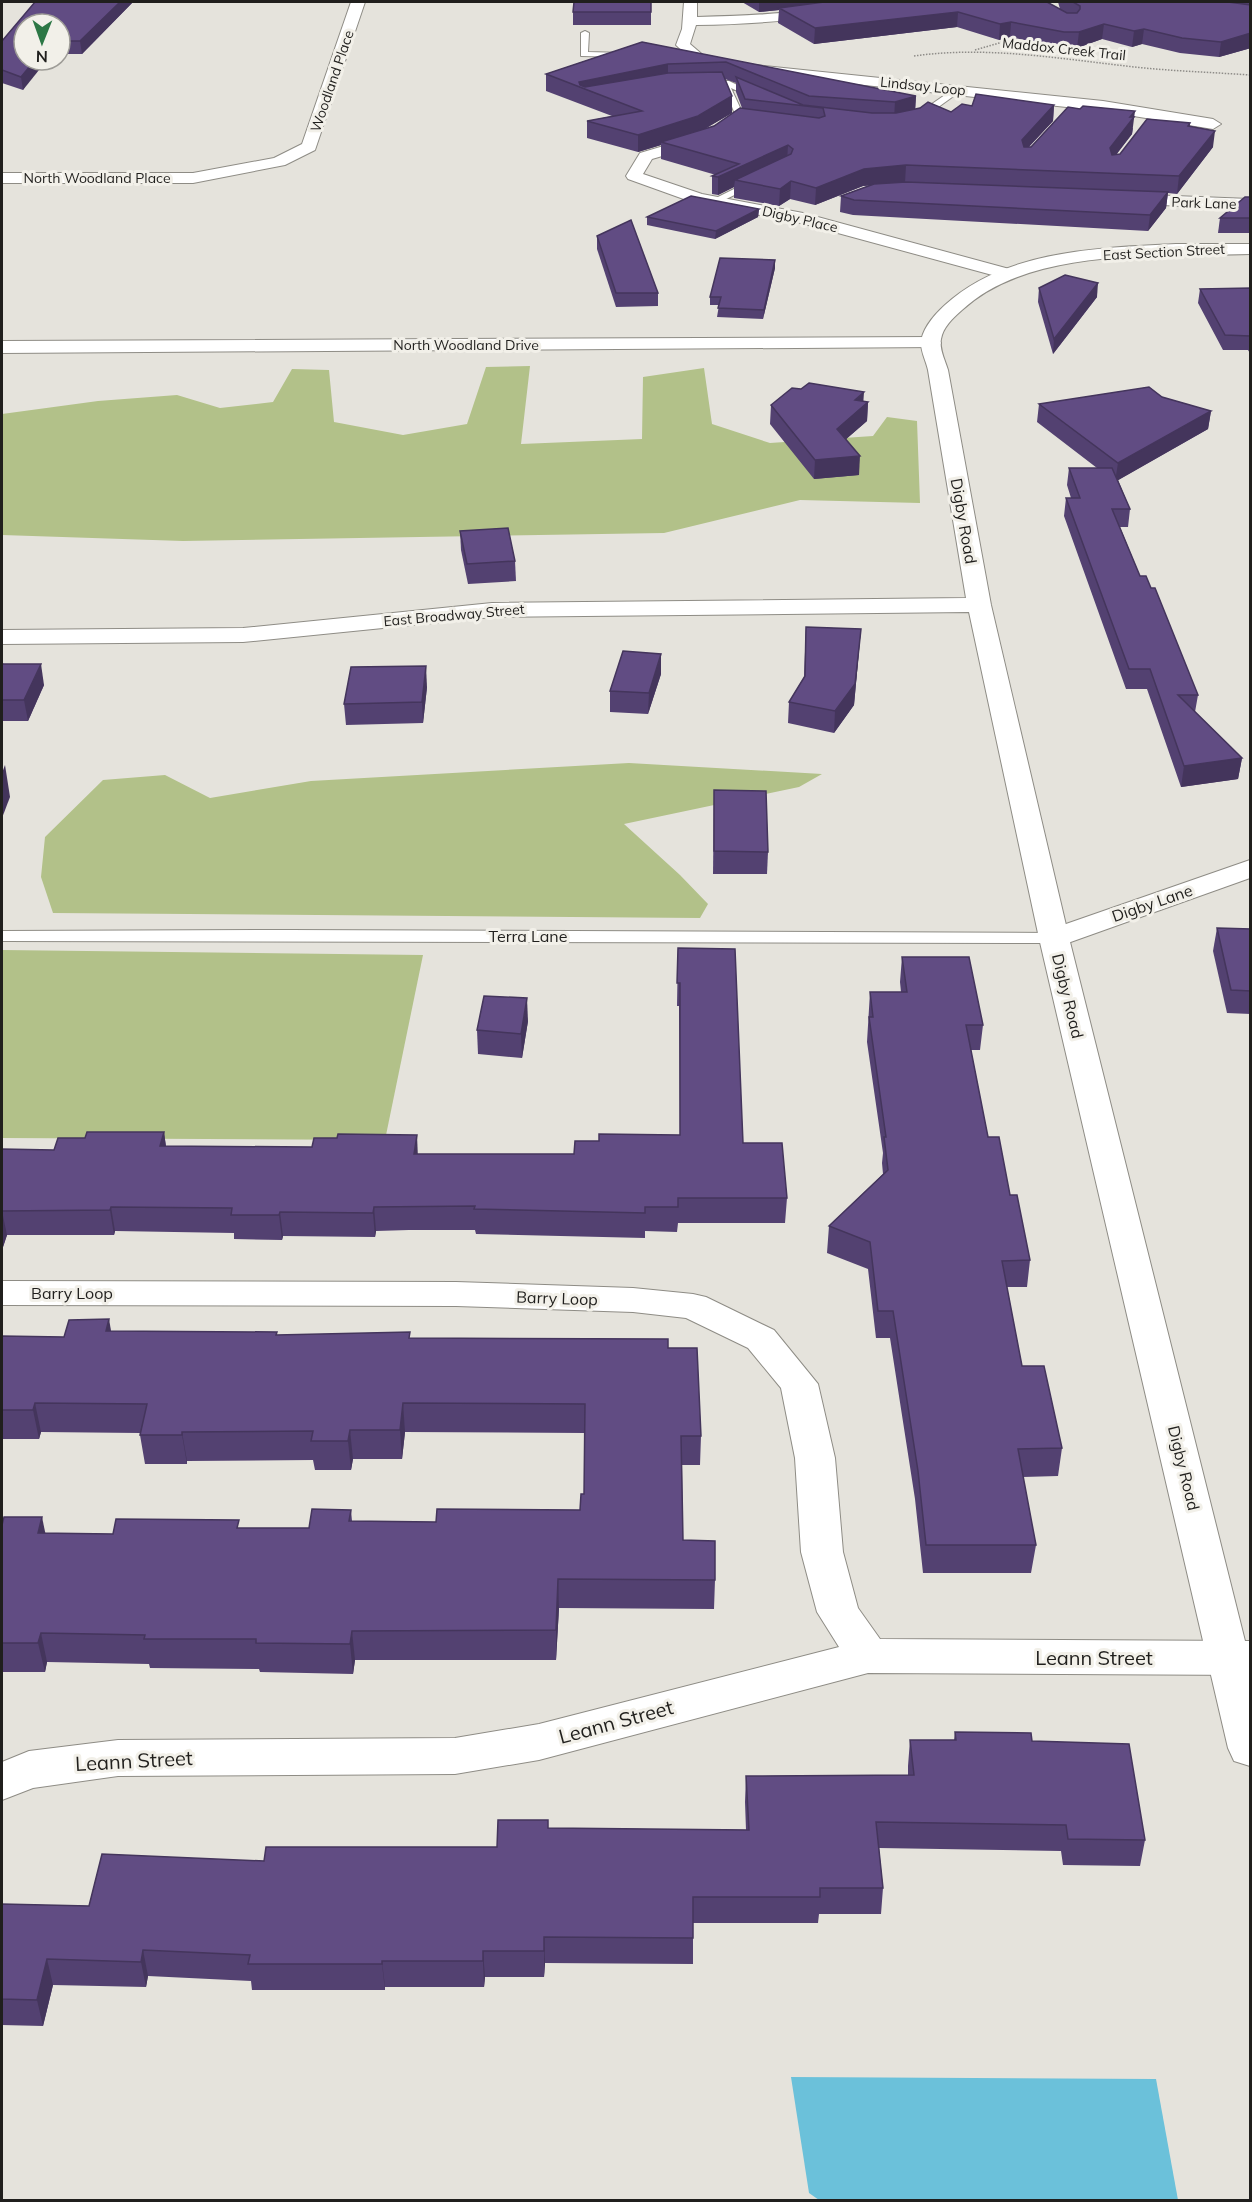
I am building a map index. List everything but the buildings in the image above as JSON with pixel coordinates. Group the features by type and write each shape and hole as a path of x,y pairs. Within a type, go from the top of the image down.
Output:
{"street":[{"name":"Woodland Place","path":"193,178 279,162 309,147 358,2"},
{"path":"690,51 683,45 690,21 691,2"},
{"path":"690,21 761,20 818,13 870,2"},
{"name":"Lindsay Loop","path":"690,51 699,59 745,68 958,90 1151,118 1213,124"},
{"path":"726,83 745,68"},
{"name":"Digby Place","path":"734,119 722,131 703,140 646,156 634,176 698,198 803,218 1006,274"},
{"name":"North Woodland Place","path":"2,178 193,178"},
{"name":"Park Lane","path":"1106,199 1251,204"},
{"path":"803,218 832,207"},
{"name":"East Section Street","path":"1006,274 1064,261 1136,251 1251,249"},
{"path":"931,343 938,323 954,302 1006,274"},
{"name":"North Woodland Drive","path":"2,347 931,343"},
{"name":"Digby Road","path":"931,343 938,370 979,605 1054,938 1240,1658 1251,1749"},
{"name":"East Broadway Street","path":"2,637 243,635 492,610 979,605"},
{"name":"Digby Lane","path":"1054,938 1251,869"},
{"name":"Barry Loop","path":"2,1293 456,1294 633,1300 693,1306 761,1339 799,1384 815,1458 822,1552 838,1612 868,1656"},
{"name":"Leann Street","path":"2,1782 29,1770 118,1758 455,1756 539,1742 868,1656 1240,1658"}],"lane":[{"path":"585,33 584,54 632,55"},
{"path":"673,53 690,51"},
{"path":"598,64 617,59 621,55"},
{"path":"694,83 726,83 762,99"},
{"path":"726,83 738,104 739,114 734,119"},
{"path":"905,122 915,120 958,90"},
{"path":"734,119 757,122"},
{"path":"715,201 765,176"},
{"name":"Terra Lane","path":"2,936 1054,938"}],"path":[{"path":"968,52 1026,36"},
{"name":"Maddox Creek Trail","path":"906,61 914,55 968,52 1080,59 1129,67 1251,75"}],"green space":[{"path":"530,366 521,444 642,439 643,377 704,368 712,424 770,443 873,436 887,417 917,421 920,503 800,500 664,533 183,541 2,535 2,414 98,401 177,395 220,408 273,402 292,369 329,370 334,422 403,435 467,424 486,367"},
{"path":"629,763 822,774 799,787 624,824 708,904 700,918 53,913 41,877 45,837 103,780 165,775 210,798 311,781"},
{"path":"2,950 423,955 385,1140 2,1138"}],"water":[{"path":"791,2077 1156,2079 1178,2200 819,2200 809,2193"}]}
